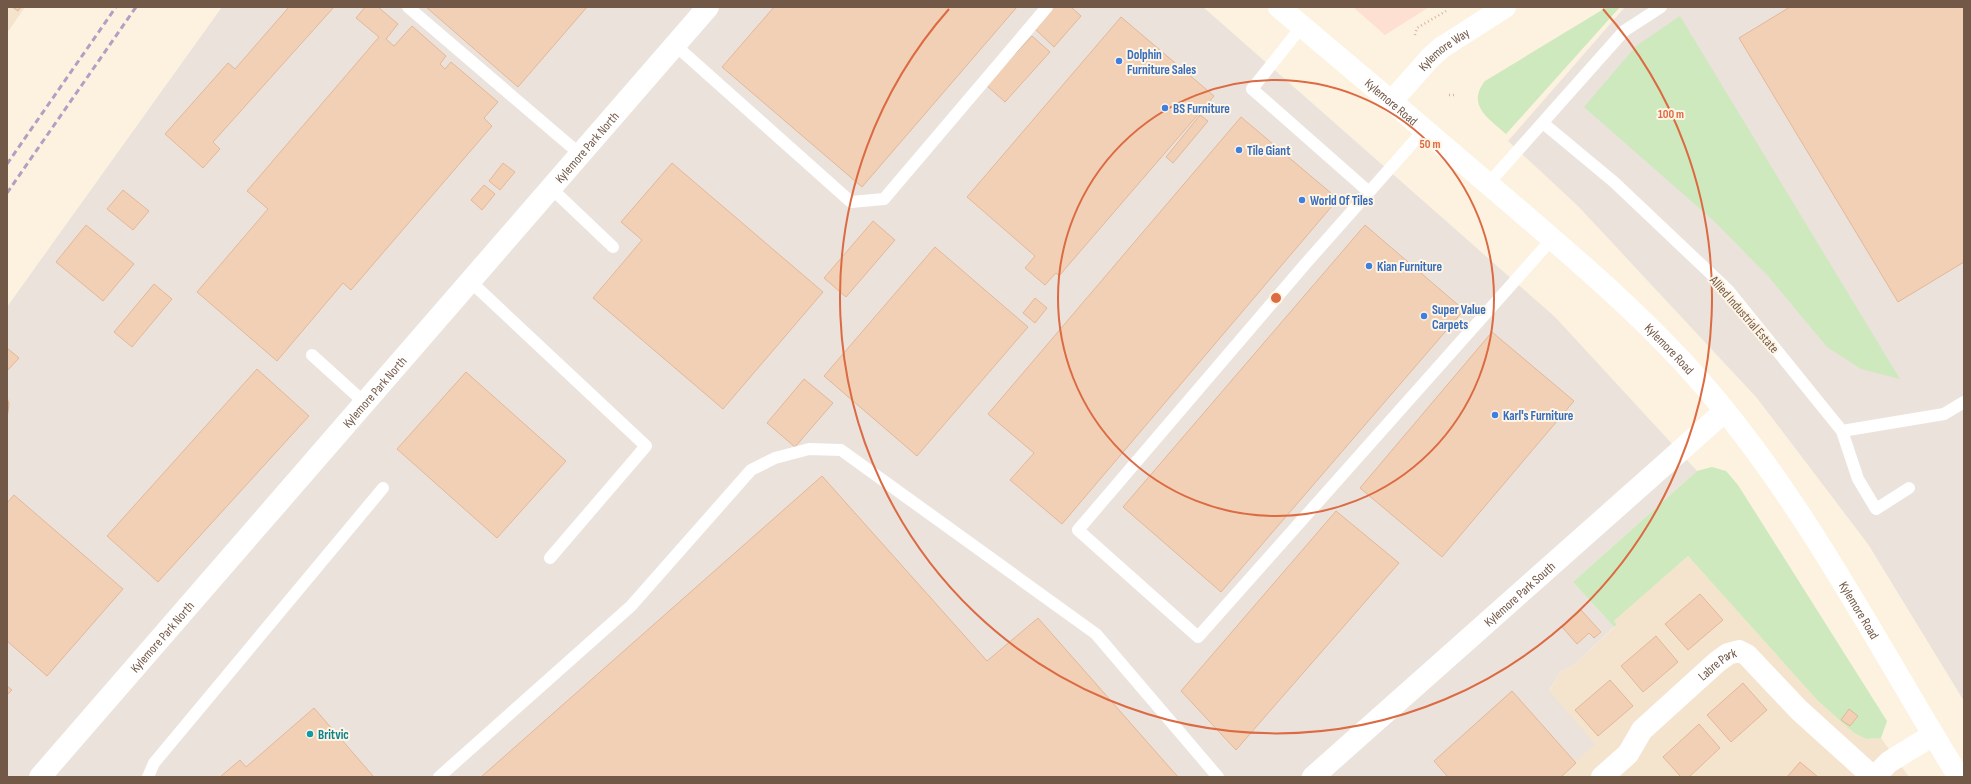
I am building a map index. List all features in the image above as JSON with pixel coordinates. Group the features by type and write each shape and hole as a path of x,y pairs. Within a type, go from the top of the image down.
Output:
{"street":[{"name":"Kylemore Park North","path":"40,777 581,156 708,7"},
{"name":"Kylemore Road","path":"1279,7 1552,239 1672,351 1725,411 1761,457 1805,522 1959,777"},
{"name":"Kylemore Way","path":"1391,102 1430,58 1441,48 1506,7"},
{"name":"Kylemore Park South","path":"1313,777 1725,411"},
{"name":"Labre Park","path":"1602,777 1628,754 1642,730 1717,662 1728,654 1739,651 1747,655 1799,710 1874,777 1889,762 1933,735"}],"lane":[{"path":"408,7 581,156"},
{"path":"675,45 851,202 884,199 1047,7"},
{"path":"1488,184 1520,150 1624,31 1661,7"},
{"path":"1302,26 1252,89 1369,192"},
{"name":"Allied Industrial Estate","path":"1543,122 1614,182 1728,290 1842,431"},
{"path":"1424,130 1307,262 1078,530 1198,637 1552,239"},
{"path":"552,189 613,247"},
{"path":"471,282 646,446 550,558"},
{"path":"312,355 365,403"},
{"path":"1909,488 1876,509 1858,479 1842,431 1939,416 1964,402"},
{"path":"439,777 631,606 751,470 775,458 809,449 841,450 1096,634 1218,777"},
{"path":"148,777 154,763 383,488"}],"path":[{"path":"1449,95 1455,95"}],"shaded area":[{"path":"7,7 25,7 7,33"},
{"path":"222,7 1203,7 1555,317 1697,471 1573,582 1614,627 1576,663 1560,672 1549,691 1595,744 1558,777 7,777 7,307"},
{"path":"1353,7 1429,7 1385,35"},
{"path":"1625,7 1964,7 1964,701 1868,544 1757,398 1578,206 1508,141"},
{"path":"1688,556 1818,701 1854,733 1866,739 1881,738 1909,777 1558,777 1549,692 1560,672 1576,663 1617,625 1614,621"}],"green space":[{"path":"1607,7 1620,7 1506,134 1487,117 1482,111 1478,97 1485,81"},
{"path":"1680,16 1900,379 1861,369 1827,347 1768,276 1715,222 1584,107 1636,46"},
{"path":"1712,467 1726,471 1738,485 1887,721 1881,738 1866,739 1854,733 1818,701 1688,556 1614,621 1617,625 1614,627 1573,582 1697,471"}],"building":[{"path":"12,7 21,7 18,11"},
{"path":"289,7 334,7 213,142 220,149 203,168 165,134 228,63 235,69"},
{"path":"365,7 378,7 398,24 386,39 394,46 412,26 446,56 440,64 445,69 451,62 498,102 484,118 492,126 351,290 343,283 277,361 197,292 268,209 247,191 379,37 356,18"},
{"path":"426,7 587,7 518,87"},
{"path":"774,7 1017,7 862,187 722,67"},
{"path":"1053,7 1071,7 1081,16 1054,47 1034,28"},
{"path":"1790,7 1964,7 1964,262 1898,302 1739,38"},
{"path":"1121,17 1214,96 1059,276 1056,273 1045,285 1025,268 1035,256 967,197"},
{"path":"1032,36 1050,52 1005,102 986,85"},
{"path":"1200,115 1208,121 1173,163 1166,157"},
{"path":"1241,117 1338,199 1062,524 1010,480 1034,453 988,414"},
{"path":"503,163 515,172 500,190 489,181"},
{"path":"672,163 823,292 723,409 593,298 642,240 621,222"},
{"path":"484,185 495,194 482,210 471,200"},
{"path":"123,190 149,211 133,230 107,209"},
{"path":"873,221 895,240 846,297 824,278"},
{"path":"86,225 134,264 103,301 56,262"},
{"path":"1365,225 1464,310 1221,592 1123,507"},
{"path":"935,247 1028,327 917,456 824,376"},
{"path":"154,284 172,299 132,347 114,332"},
{"path":"1035,298 1047,308 1035,323 1023,313"},
{"path":"1492,332 1574,401 1442,557 1360,488"},
{"path":"7,348 19,358 7,371"},
{"path":"257,369 309,416 158,582 107,536"},
{"path":"466,372 566,461 497,538 397,449"},
{"path":"804,379 833,403 795,447 767,423"},
{"path":"7,397 9,404 7,419"},
{"path":"822,476 987,661 1038,618 1178,777 481,777"},
{"path":"14,495 123,589 47,676 7,641 7,503"},
{"path":"1336,511 1399,563 1236,750 1181,691"},
{"path":"1700,594 1723,620 1688,650 1665,624"},
{"path":"1581,610 1601,632 1594,638 1589,633 1577,644 1562,627"},
{"path":"1656,636 1678,662 1643,692 1621,666"},
{"path":"1610,680 1633,706 1598,736 1575,710"},
{"path":"1743,683 1767,710 1731,742 1707,715"},
{"path":"7,686 12,690 7,695"},
{"path":"1512,691 1576,763 1561,777 1448,777 1434,761"},
{"name":"Britvic","path":"314,708 374,777 220,777 240,760 246,767"},
{"path":"1849,709 1858,716 1850,726 1841,720"},
{"path":"1699,724 1720,748 1689,777 1681,777 1663,757"},
{"path":"1800,762 1818,777 1787,777"}],"railway":[{"path":"7,164 116,7"},
{"path":"7,193 136,7"}],"place":[{"name":"Dolphin Furniture Sales","path":"1119,61"},
{"name":"BS Furniture","path":"1165,108"},
{"name":"Tile Giant","path":"1239,150"},
{"name":"World Of Tiles","path":"1302,200"},
{"name":"Kian Furniture","path":"1369,266"},
{"name":"Super Value Carpets","path":"1424,316"},
{"name":"Karl's Furniture","path":"1495,415"},
{"name":"Britvic","path":"310,734"}]}
